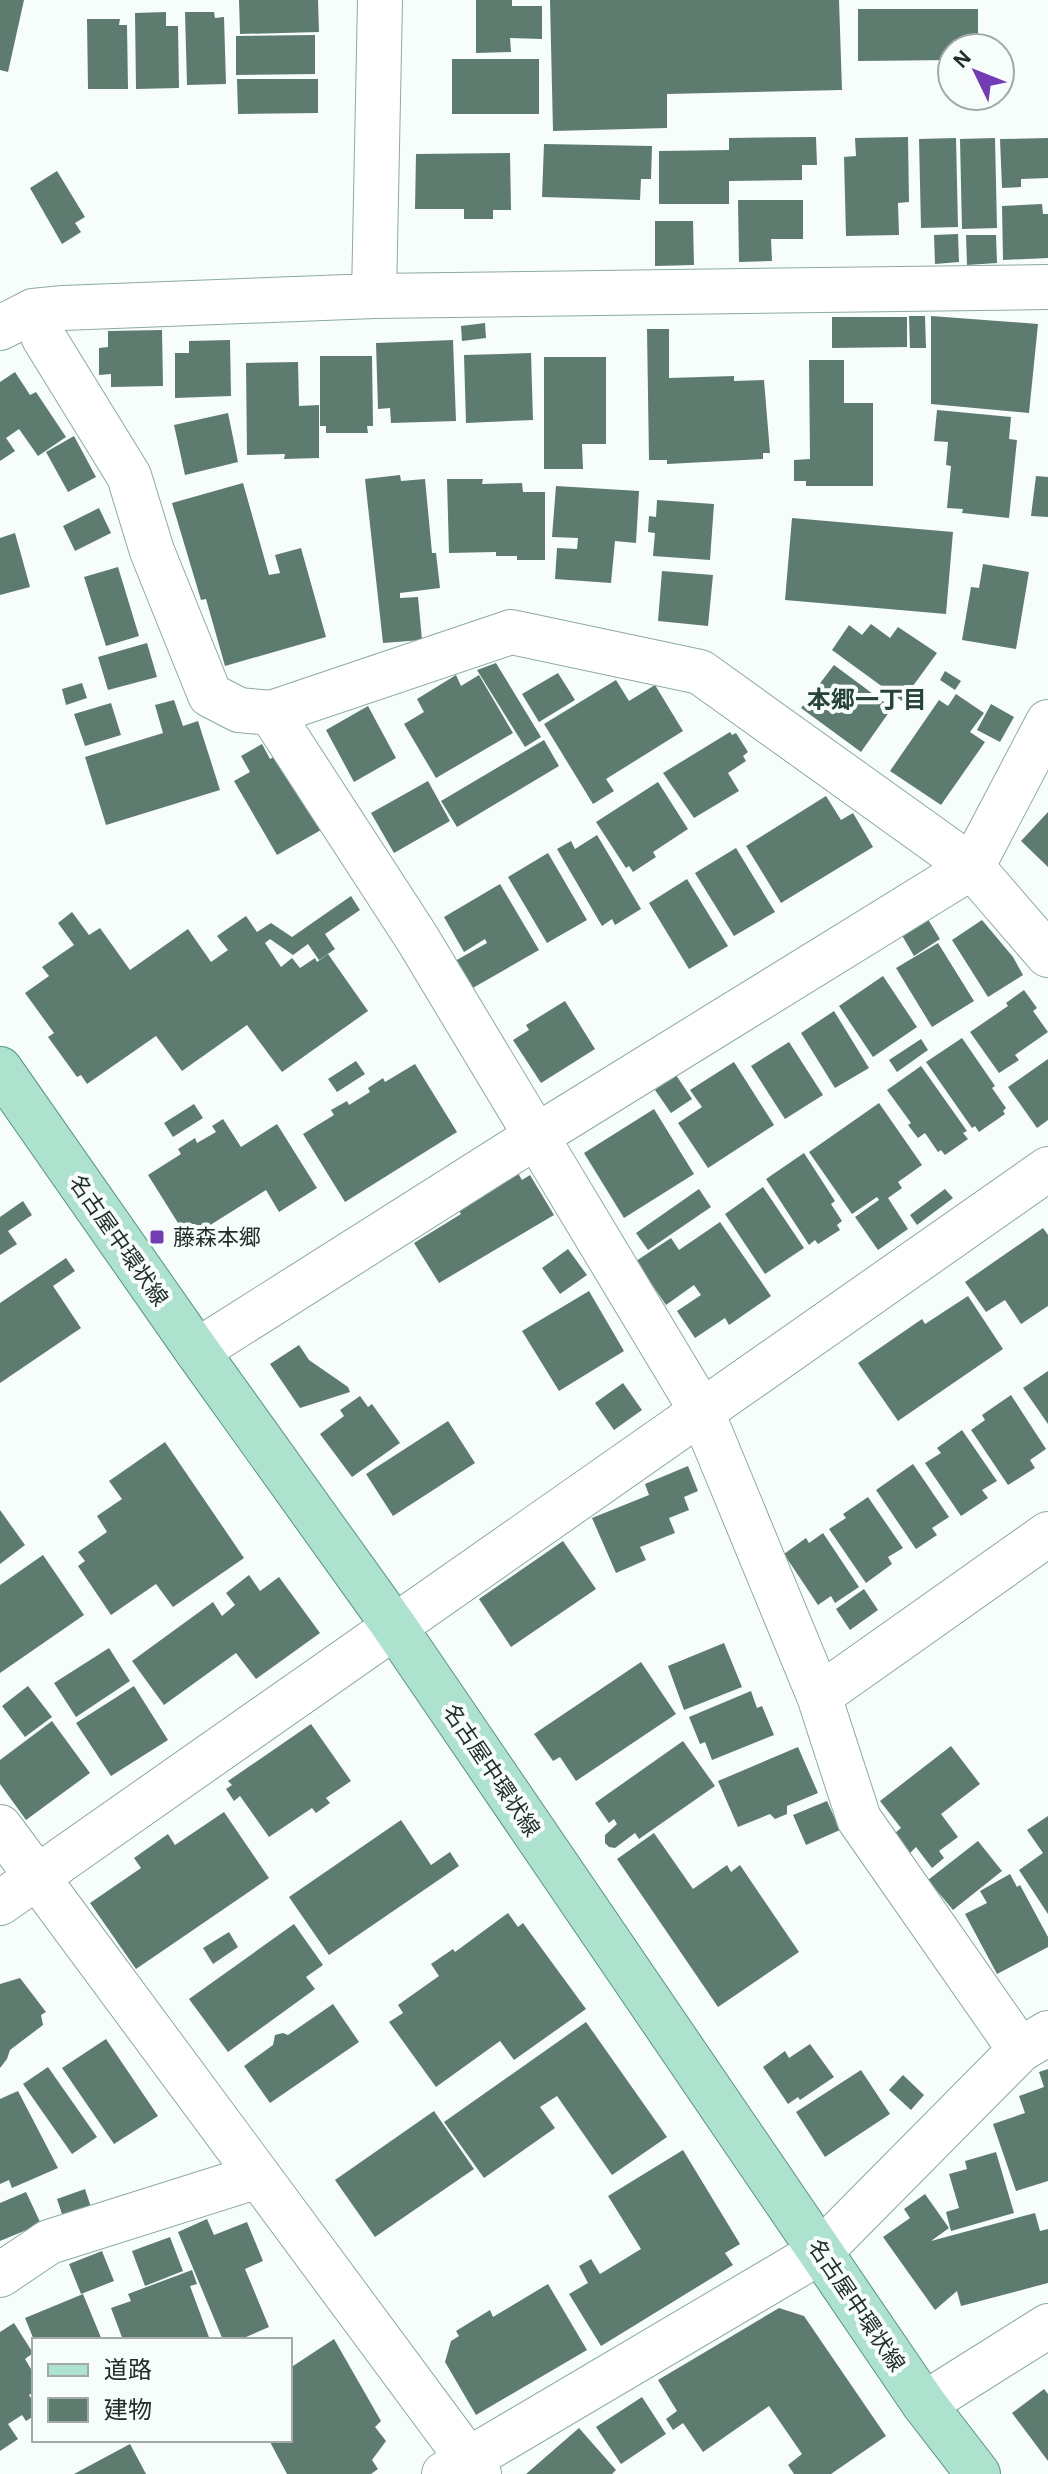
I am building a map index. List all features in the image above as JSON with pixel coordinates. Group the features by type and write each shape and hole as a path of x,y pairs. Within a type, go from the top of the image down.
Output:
{"main road":[{"name":"名古屋中環状線","path":"0,1069 394,1626 924,2404 978,2474"}],"street":[{"path":"374,296 380,0"},
{"path":"17,319 63,308 374,296 1048,287"},
{"path":"17,319 44,338 129,476 152,551 210,695 239,710 271,713 511,632 700,672 972,867 1048,955"},
{"path":"0,1827 258,2176 464,2469 820,2252 1034,2042 859,1819 819,1696 701,1410 417,938 271,713"},
{"path":"197,1351 535,1137 972,867 1048,722"},
{"path":"0,1903 1048,1169"},
{"path":"819,1696 1048,1534"},
{"path":"0,2275 49,2242 258,2176"},
{"path":"924,2404 1048,2326"}],"building":[{"path":"0,0 24,0 8,72 0,70"},
{"path":"239,0 318,0 319,32 240,34"},
{"path":"476,0 512,0 512,6 542,6 542,39 510,38 511,52 476,53"},
{"path":"550,0 839,0 842,90 667,94 667,128 553,131"},
{"path":"858,9 978,9 978,32 936,32 936,60 858,61"},
{"path":"166,12 166,26 178,26 179,88 136,89 135,13"},
{"path":"185,12 214,12 215,18 224,17 226,84 187,85"},
{"path":"87,19 120,19 119,25 127,25 128,89 88,89"},
{"path":"315,35 315,74 236,75 236,36"},
{"path":"452,59 539,59 539,114 452,114"},
{"path":"237,79 318,79 318,113 238,114"},
{"path":"816,137 817,165 802,165 802,180 729,181 729,204 659,204 659,151 729,150 729,138"},
{"path":"908,137 909,202 898,203 899,235 846,236 844,157 856,156 855,138"},
{"path":"956,138 958,227 921,228 919,139"},
{"path":"995,138 997,228 962,229 960,139"},
{"path":"1048,138 1048,178 1021,179 1021,187 1002,188 1000,139"},
{"path":"544,144 652,146 651,179 641,179 640,200 542,197"},
{"path":"510,153 511,210 493,210 493,219 464,219 464,209 415,209 416,154"},
{"path":"57,171 85,217 75,223 81,232 62,244 30,188"},
{"path":"738,200 803,200 803,239 771,239 772,261 739,262"},
{"path":"1042,204 1043,214 1048,214 1048,258 1003,260 1002,206"},
{"path":"655,221 693,221 694,265 655,266"},
{"path":"958,234 959,262 935,264 934,235"},
{"path":"966,235 996,235 997,263 967,265"},
{"path":"909,316 925,316 926,348 910,348"},
{"path":"931,316 1038,324 1029,413 931,404"},
{"path":"832,317 907,317 907,347 832,348"},
{"path":"485,323 486,338 462,341 461,326"},
{"path":"647,329 669,329 669,378 734,376 734,381 764,380 770,453 763,453 763,459 667,464 667,460 649,460"},
{"path":"162,330 163,386 111,387 111,374 99,375 99,348 108,347 108,331"},
{"path":"230,340 231,396 175,398 175,353 189,353 189,341"},
{"path":"453,340 456,421 391,423 390,408 378,409 376,343"},
{"path":"531,353 533,420 466,423 464,355"},
{"path":"320,356 372,356 373,426 367,426 368,433 326,433 326,426 320,426"},
{"path":"544,357 606,357 606,444 582,444 583,469 544,469"},
{"path":"809,360 844,360 844,403 873,403 873,486 806,486 806,481 794,481 794,460 810,459"},
{"path":"298,362 299,406 319,405 319,458 284,459 285,454 247,455 246,363"},
{"path":"15,372 30,395 36,392 66,437 38,456 19,429 6,438 15,451 0,461 0,382"},
{"path":"937,410 1011,417 1009,439 1017,440 1009,518 962,513 963,509 947,508 951,466 946,465 948,442 934,441"},
{"path":"228,413 238,462 185,475 174,425"},
{"path":"74,436 96,477 68,492 46,452"},
{"path":"400,475 401,481 425,479 432,553 436,553 440,588 400,593 400,598 418,597 422,640 383,643 365,479"},
{"path":"1036,476 1048,477 1048,517 1031,516"},
{"path":"447,479 483,479 482,484 522,483 523,492 545,492 545,560 517,560 517,556 496,556 496,552 449,553"},
{"path":"243,483 269,575 280,573 275,555 301,548 326,637 225,666 206,599 201,600 172,503"},
{"path":"556,486 639,491 636,543 615,541 611,583 555,579 557,548 577,549 578,538 552,537"},
{"path":"657,500 714,504 710,560 653,556 655,533 648,532 649,516 656,517"},
{"path":"99,508 111,533 75,551 63,526"},
{"path":"792,518 953,532 946,614 785,600"},
{"path":"15,533 30,587 0,595 0,538"},
{"path":"983,564 1029,572 1016,649 962,640 971,587 979,588"},
{"path":"118,567 139,636 106,646 84,577"},
{"path":"662,571 713,575 708,626 658,621"},
{"path":"871,624 890,638 898,627 937,653 902,701 832,650 849,625 862,635"},
{"path":"147,643 157,677 108,690 98,657"},
{"path":"496,663 541,737 525,747 477,670"},
{"path":"834,665 892,708 861,752 801,708"},
{"path":"945,671 961,681 955,690 940,680"},
{"path":"558,673 575,700 539,722 522,694"},
{"path":"456,675 461,686 479,675 513,733 436,778 404,724 424,712 417,699"},
{"path":"616,680 629,701 655,685 683,731 606,779 614,791 593,804 544,724"},
{"path":"82,683 87,698 66,705 62,689"},
{"path":"956,694 984,713 970,732 985,742 941,805 890,771 939,700 948,706"},
{"path":"174,700 183,726 198,721 220,790 106,825 85,757 163,733 155,705"},
{"path":"111,703 121,735 85,746 74,714"},
{"path":"991,704 1014,717 1000,742 977,730"},
{"path":"368,706 396,758 354,782 326,730"},
{"path":"730,732 732,735 736,733 748,752 743,756 746,761 728,773 739,791 694,818 663,773"},
{"path":"544,740 559,766 457,827 441,801"},
{"path":"262,744 270,759 277,755 321,830 277,855 234,781 250,772 241,756"},
{"path":"428,781 450,821 394,853 371,813"},
{"path":"658,782 688,829 653,852 656,857 633,872 629,866 626,868 596,822"},
{"path":"826,796 841,820 853,813 873,847 781,903 746,846"},
{"path":"1048,812 1048,867 1021,841"},
{"path":"597,835 641,909 615,925 612,919 602,926 557,849 571,841 575,849"},
{"path":"736,848 775,912 734,936 695,873"},
{"path":"548,853 587,920 547,943 508,877"},
{"path":"687,879 728,946 689,969 649,903"},
{"path":"500,884 539,950 471,989 455,961 487,943 485,939 464,952 444,917"},
{"path":"351,896 360,910 325,934 335,949 319,960 308,944 293,955 270,939 265,943 281,967 292,958 300,968 315,958 317,962 328,954 368,1011 282,1072 247,1025 182,1071 156,1036 87,1084 81,1075 77,1077 48,1037 54,1033 25,993 49,976 42,967 74,945 58,923 72,912 89,935 100,928 130,970 188,929 211,962 228,950 217,936 246,916 257,932 271,923 292,937"},
{"path":"926,916 940,939 914,956 900,932"},
{"path":"982,920 1013,957 1023,975 988,997 952,940"},
{"path":"938,943 974,1001 932,1027 896,968"},
{"path":"883,976 917,1027 873,1057 839,1006"},
{"path":"1024,990 1037,1008 1033,1011 1048,1032 1015,1055 1019,1060 999,1073 970,1032 1008,1006 1006,1003"},
{"path":"565,1001 595,1049 541,1083 513,1040 529,1030 526,1025"},
{"path":"834,1011 869,1068 835,1088 801,1033"},
{"path":"962,1038 1006,1108 1003,1111 1005,1114 979,1132 975,1126 972,1128 926,1062"},
{"path":"921,1039 928,1050 897,1072 889,1060"},
{"path":"789,1042 823,1095 785,1119 751,1066"},
{"path":"1048,1059 1048,1120 1037,1128 1008,1087"},
{"path":"356,1061 365,1074 337,1092 328,1079"},
{"path":"734,1062 774,1125 708,1168 678,1123 702,1107 690,1090"},
{"path":"415,1064 457,1132 345,1202 303,1134 334,1115 331,1110 347,1101 349,1105 370,1092 368,1088 383,1078 385,1082"},
{"path":"921,1066 967,1131 963,1133 968,1139 945,1155 941,1150 938,1152 925,1133 918,1138 887,1090"},
{"path":"676,1075 692,1099 671,1113 655,1090"},
{"path":"879,1103 922,1165 898,1182 902,1188 888,1198 908,1229 878,1250 855,1217 879,1200 877,1197 852,1214 809,1152"},
{"path":"194,1104 203,1118 173,1137 164,1123"},
{"path":"654,1109 694,1174 624,1218 584,1153"},
{"path":"223,1119 241,1147 277,1124 317,1188 279,1212 266,1190 188,1239 148,1175 181,1154 178,1149 195,1138 197,1143 216,1132 212,1126"},
{"path":"804,1153 835,1201 831,1204 842,1221 837,1225 840,1230 818,1244 815,1240 809,1245 766,1179"},
{"path":"518,1173 522,1180 530,1175 554,1215 439,1283 414,1243 461,1214 458,1209"},
{"path":"763,1187 804,1248 765,1274 725,1214"},
{"path":"699,1189 711,1207 648,1250 636,1233"},
{"path":"945,1189 953,1198 917,1225 910,1215"},
{"path":"23,1201 32,1215 8,1231 17,1244 0,1255 0,1217"},
{"path":"720,1222 771,1296 729,1325 725,1318 695,1338 677,1311 701,1295 694,1285 666,1305 636,1261 671,1238 679,1250"},
{"path":"1043,1228 1048,1235 1048,1306 1021,1324 1005,1300 986,1312 965,1282"},
{"path":"568,1249 587,1275 560,1294 542,1268"},
{"path":"66,1258 75,1271 53,1286 81,1328 0,1383 0,1303"},
{"path":"589,1291 624,1351 559,1391 522,1331"},
{"path":"968,1296 1003,1349 898,1421 858,1363 922,1319 925,1324"},
{"path":"299,1345 309,1360 348,1387 350,1392 300,1408 270,1364"},
{"path":"1048,1371 1048,1424 1023,1388"},
{"path":"623,1383 642,1410 614,1430 595,1403"},
{"path":"1011,1395 1046,1449 1030,1460 1035,1468 1008,1485 971,1430 985,1420 982,1415"},
{"path":"360,1396 368,1407 372,1404 400,1443 352,1477 320,1434 344,1416 340,1410"},
{"path":"448,1421 475,1463 393,1516 366,1474"},
{"path":"962,1430 997,1481 982,1490 988,1498 961,1516 925,1463 941,1453 937,1448"},
{"path":"165,1442 244,1558 173,1607 156,1584 111,1615 78,1566 85,1561 78,1552 107,1532 97,1516 122,1499 109,1481"},
{"path":"913,1464 949,1517 932,1528 937,1535 916,1549 876,1490"},
{"path":"688,1466 698,1491 684,1497 689,1510 669,1518 675,1533 640,1547 646,1560 616,1573 592,1518 649,1495 645,1484"},
{"path":"868,1497 903,1548 888,1557 892,1564 866,1583 829,1529 846,1518 843,1514"},
{"path":"0,1510 25,1545 0,1564"},
{"path":"823,1533 859,1587 835,1603 831,1596 818,1605 784,1554 806,1538 809,1543"},
{"path":"563,1541 596,1589 511,1647 479,1599"},
{"path":"43,1555 84,1615 0,1673 0,1585"},
{"path":"249,1575 260,1591 279,1577 320,1633 256,1679 236,1653 164,1705 132,1661 213,1602 222,1616 235,1605 226,1593"},
{"path":"864,1589 878,1610 850,1630 836,1609"},
{"path":"724,1643 742,1687 684,1710 668,1666"},
{"path":"109,1648 130,1681 76,1717 54,1683"},
{"path":"641,1662 676,1714 576,1781 560,1757 553,1761 534,1734"},
{"path":"28,1686 52,1717 25,1737 2,1706"},
{"path":"134,1686 168,1740 111,1776 76,1723"},
{"path":"751,1691 757,1708 762,1706 774,1735 712,1760 705,1742 700,1744 689,1717"},
{"path":"52,1721 90,1773 26,1820 0,1784 0,1760"},
{"path":"311,1724 351,1781 326,1798 330,1803 316,1813 312,1808 269,1837 240,1796 234,1801 226,1789 232,1785 228,1781"},
{"path":"683,1741 715,1786 639,1839 635,1833 615,1848 609,1847 605,1843 605,1835 617,1824 614,1819 609,1823 595,1803"},
{"path":"951,1746 980,1784 941,1814 958,1837 939,1851 944,1858 932,1868 916,1847 910,1853 895,1833 901,1828 880,1801"},
{"path":"798,1747 818,1793 787,1806 787,1814 775,1819 770,1814 738,1827 718,1781"},
{"path":"827,1801 840,1830 806,1845 793,1815"},
{"path":"224,1812 269,1878 136,1969 90,1903 141,1868 134,1858 168,1834 175,1845"},
{"path":"1048,1816 1048,1914 1019,1870 1043,1853 1027,1830"},
{"path":"401,1820 431,1865 450,1852 459,1866 329,1955 289,1897"},
{"path":"654,1833 693,1889 727,1865 731,1872 740,1865 799,1952 718,2007 617,1859"},
{"path":"978,1841 1002,1871 953,1910 928,1880"},
{"path":"1010,1874 1017,1887 1020,1885 1048,1937 1048,1947 997,1974 965,1914 987,1903 980,1891"},
{"path":"508,1913 518,1927 523,1923 586,2009 514,2060 500,2041 436,2087 389,2022 403,2013 398,2005 439,1976 431,1964 453,1949 455,1952"},
{"path":"294,1924 323,1965 306,1977 315,1989 228,2052 189,1999"},
{"path":"229,1932 238,1947 213,1964 203,1948"},
{"path":"20,1978 46,2012 41,2015 43,2025 10,2050 0,2068 0,1984"},
{"path":"333,2004 359,2042 270,2103 244,2066 273,2045 275,2035 288,2035"},
{"path":"586,2022 667,2137 612,2175 557,2096 540,2107 555,2128 484,2178 444,2122"},
{"path":"106,2039 158,2116 114,2144 62,2068"},
{"path":"810,2044 834,2077 800,2100 798,2097 788,2104 763,2067 785,2051 789,2058"},
{"path":"48,2067 97,2137 72,2154 23,2084"},
{"path":"1048,2069 1048,2181 1016,2191 993,2124 1025,2113 1019,2096 1044,2087 1039,2072"},
{"path":"861,2070 890,2114 825,2157 796,2112"},
{"path":"903,2075 924,2095 911,2110 889,2090"},
{"path":"18,2091 58,2168 12,2188 9,2180 0,2184 0,2099"},
{"path":"434,2111 474,2169 375,2237 335,2180"},
{"path":"683,2150 740,2244 725,2253 733,2265 601,2346 569,2294 588,2283 579,2266 591,2259 600,2274 641,2249 608,2196"},
{"path":"996,2152 1014,2213 951,2231 946,2212 959,2208 949,2174 967,2169 965,2161"},
{"path":"85,2189 91,2207 63,2217 57,2199"},
{"path":"26,2192 41,2224 0,2241 0,2203"},
{"path":"925,2194 949,2228 931,2241 1035,2213 1040,2231 1048,2229 1048,2283 961,2306 957,2291 935,2310 883,2237 910,2218 904,2209"},
{"path":"207,2219 214,2235 247,2222 263,2261 245,2269 269,2327 244,2338 222,2338 178,2232"},
{"path":"170,2237 183,2271 145,2286 132,2251"},
{"path":"102,2251 114,2281 81,2294 69,2264"},
{"path":"192,2270 197,2284 190,2286 209,2338 122,2338 111,2308 131,2301 128,2294"},
{"path":"548,2284 587,2350 476,2415 445,2362 451,2341 459,2336 456,2331 490,2310 493,2317"},
{"path":"83,2294 101,2338 33,2338 25,2318"},
{"path":"779,2308 804,2316 886,2436 831,2474 794,2474 788,2465 802,2454 769,2406 703,2452 683,2423 673,2430 666,2419 677,2411 658,2380"},
{"path":"14,2323 32,2351 25,2359 32,2371 32,2393 29,2395 32,2417 26,2421 22,2415 8,2424 18,2439 0,2451 0,2332"},
{"path":"334,2339 381,2421 375,2427 386,2441 372,2460 378,2469 371,2474 287,2474 270,2442 292,2442 292,2367"},
{"path":"1044,2389 1048,2394 1048,2461 1012,2413"},
{"path":"642,2397 666,2434 621,2464 596,2427"},
{"path":"579,2428 616,2470 612,2474 526,2474"},
{"path":"130,2444 146,2474 74,2474"}],"place":[{"name":"藤森本郷","path":"157,1237"}],"district":[{"name":"本郷一丁目","path":"867,700"}]}
